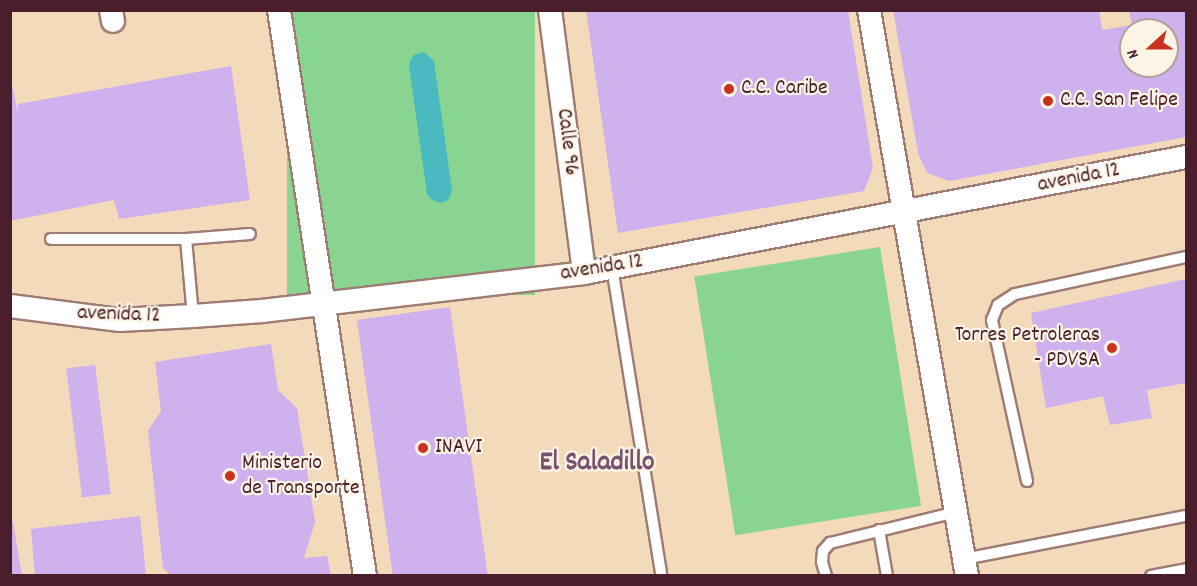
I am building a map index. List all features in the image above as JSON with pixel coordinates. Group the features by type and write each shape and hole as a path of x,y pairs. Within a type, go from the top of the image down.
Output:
{"street":[{"path":"279,10 365,576"},
{"name":"Calle 96","path":"550,10 584,273"},
{"path":"869,10 966,567"},
{"name":"avenida 12","path":"10,306 120,320 193,316 262,311 584,273 1186,157"}],"lane":[{"path":"51,239 186,239 250,234"},
{"path":"186,239 193,316"},
{"path":"1027,481 992,320 998,305 1015,294 1186,256"},
{"path":"612,267 661,573"},
{"path":"826,576 822,562 823,551 830,543 956,512"},
{"path":"966,567 1186,516"},
{"path":"879,530 887,576"},
{"path":"1151,576 1186,569"}],"green space":[{"path":"287,11 535,11 535,295 287,295"},
{"path":"880,247 921,506 735,535 694,276"}],"water":[{"path":"424,52 434,61 452,191 448,200 441,203 432,200 427,194 409,66 413,55"}],"building":[{"name":"C.C. Caribe","path":"586,10 848,10 873,168 864,191 618,233"},
{"name":"C.C. San Felipe","path":"893,10 1099,10 1102,30 1119,27 1119,78 1179,78 1179,18 1131,18 1129,10 1186,10 1186,137 949,181 927,173 918,153"},
{"path":"231,66 250,200 119,219 114,200 10,221 10,75 18,113 18,104"},
{"name":"Torres Petroleras - PDVSA","path":"1186,279 1186,383 1147,390 1152,418 1110,425 1103,396 1046,408 1031,313"},
{"name":"INAVI","path":"450,307 488,576 393,576 357,320"},
{"name":"Ministerio de Transporte","path":"271,344 278,390 297,408 315,522 304,558 327,556 331,576 171,576 163,568 148,431 161,411 155,362"},
{"path":"95,365 111,494 82,498 66,369"},
{"path":"140,516 146,576 35,576 31,529"},
{"path":"10,522 13,522 22,576 10,576"}],"place":[{"name":"C.C. Caribe","path":"729,89"},
{"name":"C.C. San Felipe","path":"1048,101"},
{"name":"Torres Petroleras - PDVSA","path":"1112,348"},
{"name":"INAVI","path":"423,448"},
{"name":"Ministerio de Transporte","path":"230,476"}],"district":[{"name":"El Saladillo","path":"597,464"}]}
